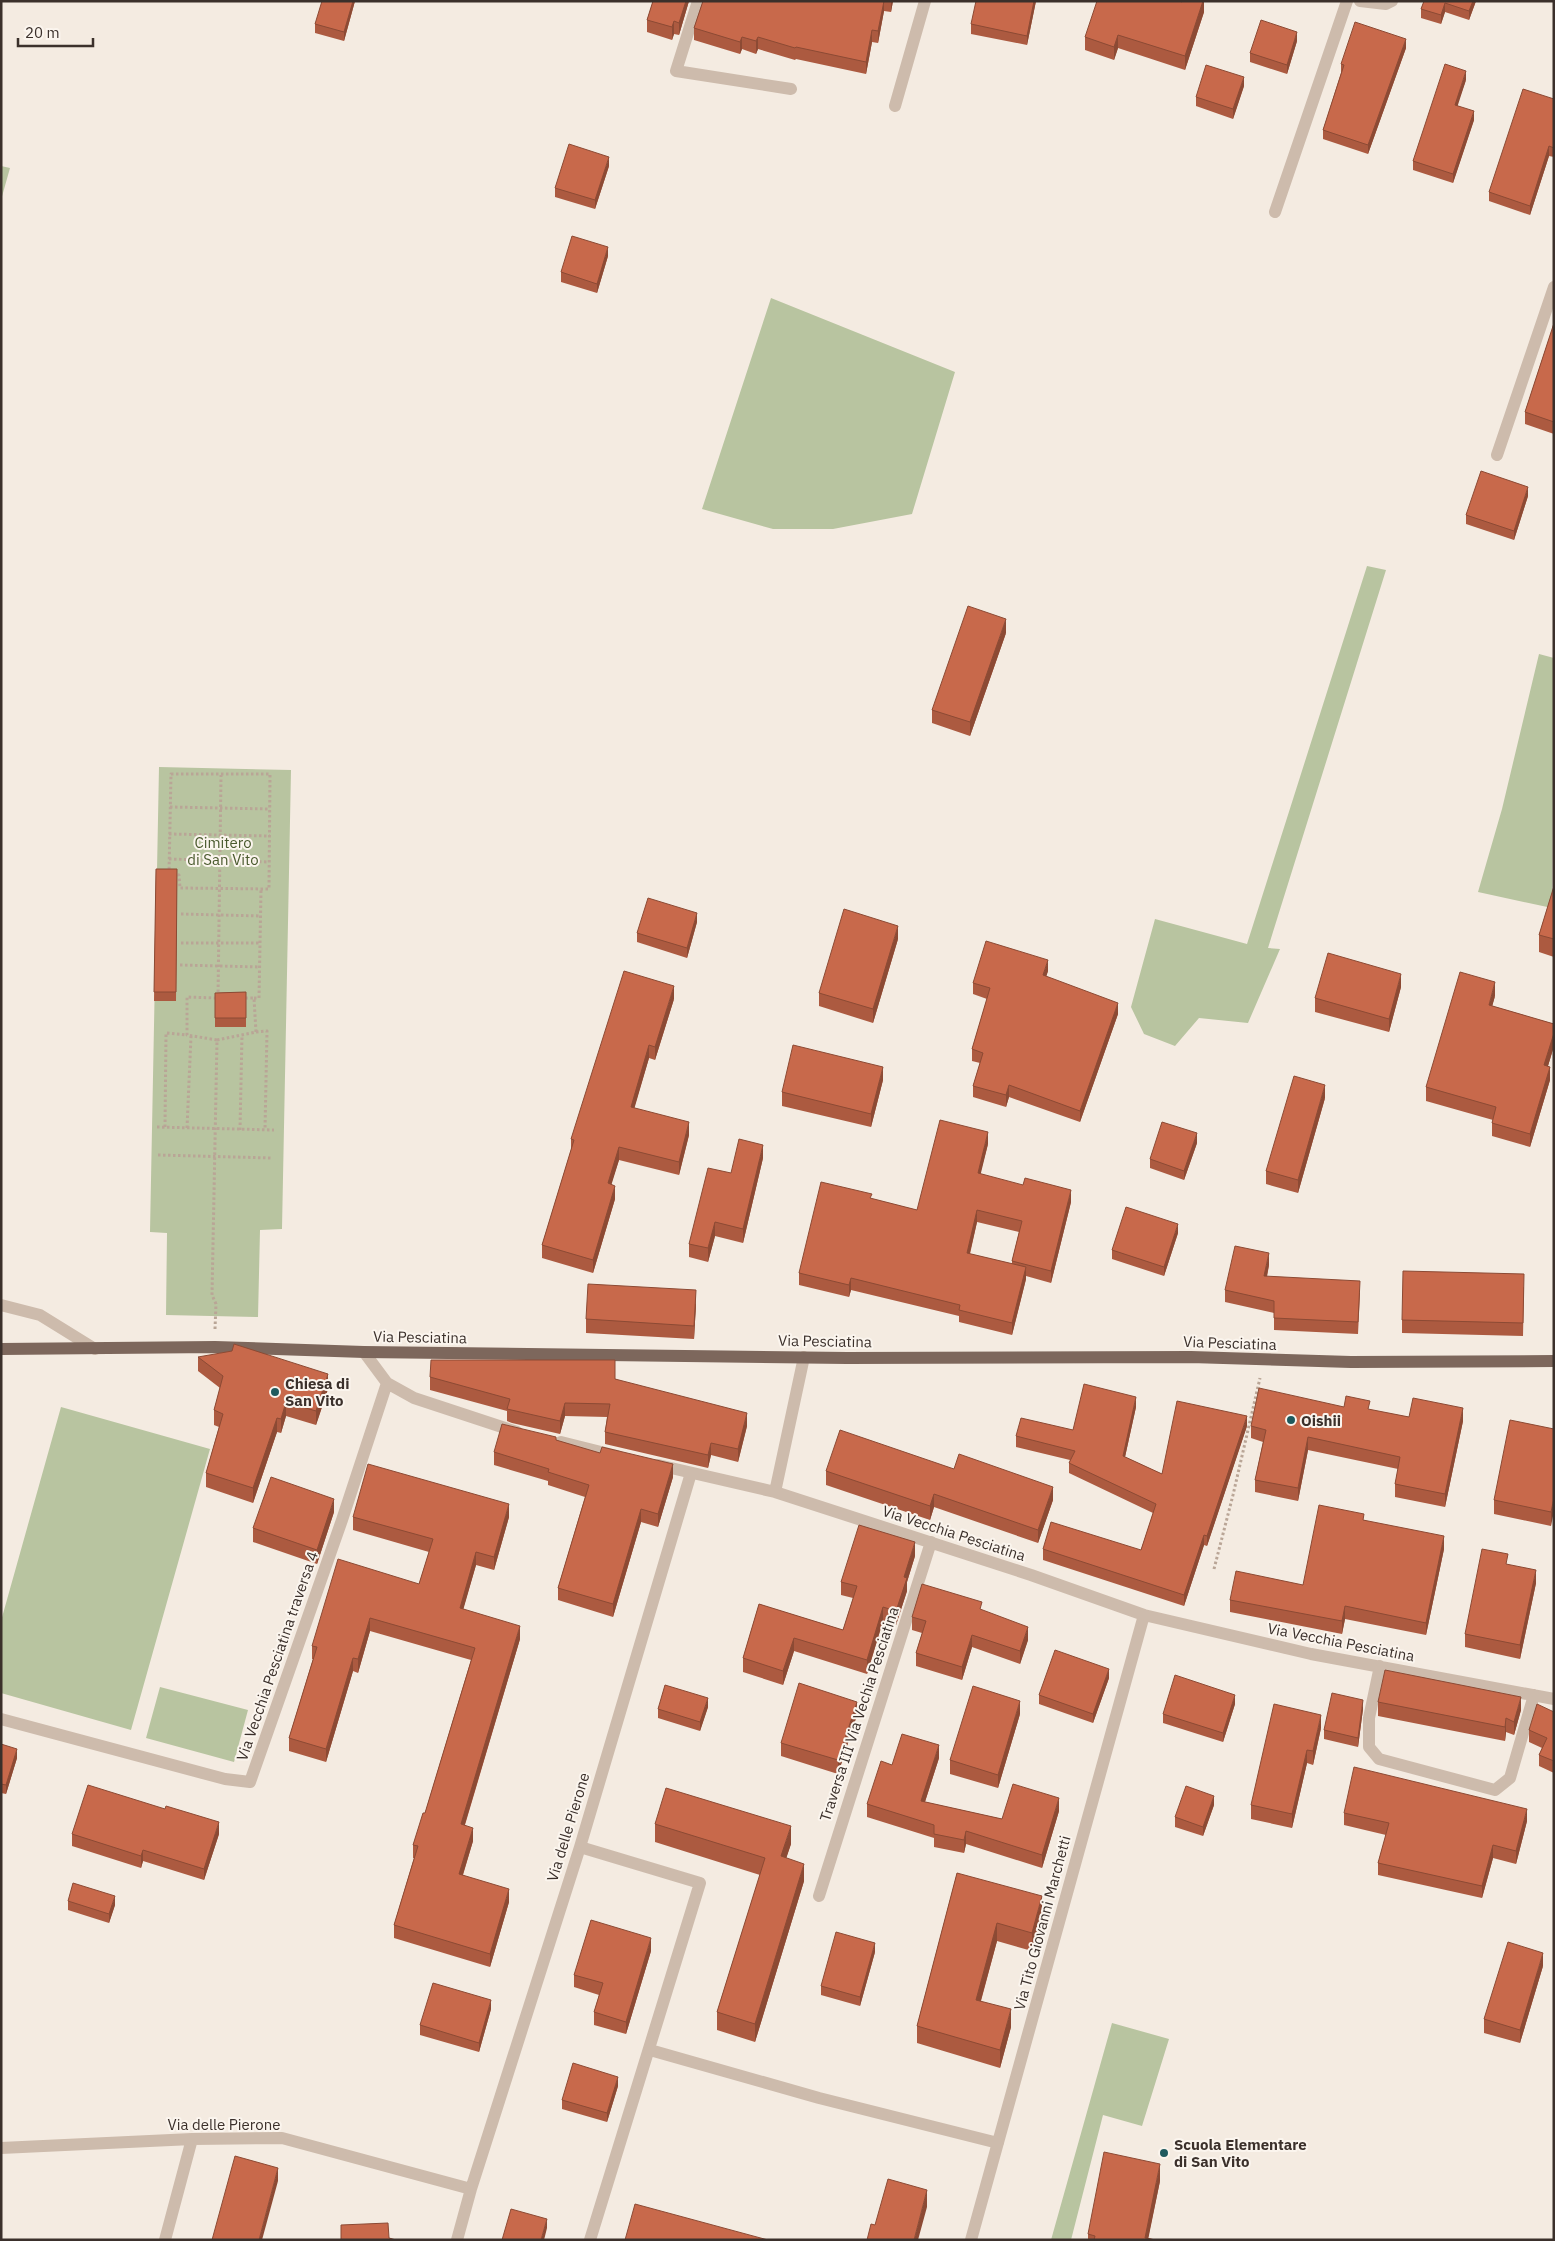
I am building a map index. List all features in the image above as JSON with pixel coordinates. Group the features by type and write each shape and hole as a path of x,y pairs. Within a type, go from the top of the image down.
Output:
{"main road":[{"name":"Via Pesciatina","path":"1,1349 215,1347 364,1352 804,1357 1191,1357 1264,1360 1554,1361"}],"street":[{"path":"698,1 676,71 791,89"},
{"path":"895,106 926,1"},
{"path":"1275,212 1347,1"},
{"path":"1360,1 1386,4 1392,1"},
{"path":"1497,455 1554,288"},
{"path":"1,1305 40,1315 95,1349"},
{"path":"364,1352 387,1382 414,1398 529,1435"},
{"path":"775,1492 804,1357"},
{"name":"Via Vecchia Pesciatina traversa 4","path":"1,1719 225,1779 250,1782 342,1520 387,1382"},
{"name":"Via Vecchia Pesciatina","path":"548,1440 775,1492 931,1542 1144,1615 1312,1654 1554,1699"},
{"name":"Via delle Pierone","path":"457,2240 471,2189 580,1847 691,1473"},
{"name":"Traversa III Via Vechia Pesciatina","path":"819,1896 931,1542"},
{"name":"Via Tito Giovanni Marchetti","path":"971,2240 1144,1615"},
{"path":"1380,1666 1369,1718 1369,1747 1379,1759 1495,1790 1510,1778 1534,1695"},
{"path":"580,1847 700,1883 590,2240"},
{"path":"650,2050 819,2098 998,2143"},
{"name":"Via delle Pierone","path":"1,2148 192,2139 282,2138 471,2189"},
{"path":"165,2240 192,2139"}],"path":[{"path":"171,774 221,775 270,774 269,889 180,888 179,875 168,873 171,774"},
{"path":"218,998 221,775"},
{"path":"170,806 270,809"},
{"path":"169,834 270,836"},
{"path":"169,859 270,862"},
{"path":"236,998 259,998 261,889"},
{"path":"181,914 261,916"},
{"path":"181,943 260,944"},
{"path":"180,964 260,967"},
{"path":"187,1035 187,997 227,998"},
{"path":"254,998 256,1032"},
{"path":"165,1127 166,1033 217,1040 267,1031 265,1130"},
{"path":"240,1130 242,1035"},
{"path":"188,1128 192,1036"},
{"path":"215,1347 216,1304 212,1295 217,1040"},
{"path":"157,1127 274,1130"},
{"path":"158,1155 272,1158"},
{"path":"1214,1569 1264,1360"}],"green space":[{"path":"1,166 10,168 1,200"},
{"path":"771,298 955,372 912,514 833,529 773,529 702,509"},
{"path":"1367,566 1386,570 1268,948 1280,949 1248,1023 1199,1018 1175,1046 1144,1034 1131,1007 1155,919 1247,944"},
{"path":"1539,654 1554,658 1552,908 1478,892 1502,809"},
{"name":"Cimitero di San Vito","path":"159,767 291,770 282,1229 260,1230 258,1317 166,1315 167,1233 150,1232"},
{"path":"61,1407 210,1449 131,1730 1,1693 1,1621"},
{"path":"160,1687 248,1710 234,1762 146,1738"},
{"path":"1112,2023 1169,2039 1142,2126 1103,2115 1071,2240 1051,2240"}],"building":[{"path":"322,1 353,1 344,32 315,24"},
{"path":"653,1 686,1 679,23 674,21 672,27 647,20"},
{"path":"703,1 884,1 878,31 872,30 866,62 795,48 758,37 756,41 742,37 740,42 694,28"},
{"path":"976,1 1034,1 1027,36 971,24"},
{"path":"1097,1 1203,1 1185,56 1118,35 1114,47 1085,37"},
{"path":"1424,1 1473,1 1469,11 1445,3 1441,15 1421,9"},
{"path":"1261,20 1297,32 1287,65 1250,53"},
{"path":"1355,22 1406,39 1368,145 1323,130 1344,65 1341,64"},
{"path":"1445,64 1466,71 1455,105 1474,111 1453,174 1413,161"},
{"path":"1206,65 1244,77 1233,109 1196,97"},
{"path":"1523,89 1554,99 1554,148 1549,146 1530,206 1489,192"},
{"path":"569,144 609,157 595,200 555,188"},
{"path":"572,236 608,247 597,284 561,272"},
{"path":"1554,323 1554,422 1525,412"},
{"path":"1481,471 1528,487 1514,531 1466,515"},
{"path":"968,606 1006,619 970,722 932,710"},
{"path":"156,869 177,869 176,992 154,992"},
{"path":"1554,886 1554,939 1539,935"},
{"path":"648,898 697,913 687,948 637,933"},
{"path":"844,909 898,926 873,1009 819,993"},
{"path":"986,941 1048,960 1043,975 1118,1003 1080,1111 1009,1085 1006,1095 973,1086 983,1053 972,1049 990,988 973,983"},
{"path":"1328,953 1401,974 1389,1019 1315,998"},
{"path":"624,971 674,986 655,1047 649,1045 631,1107 689,1122 679,1162 619,1147 608,1183 615,1186 593,1260 542,1245 574,1140 571,1139"},
{"path":"1460,972 1495,982 1489,1005 1554,1024 1554,1033 1544,1065 1550,1067 1530,1134 1492,1123 1496,1107 1426,1087"},
{"path":"246,992 246,1018 215,1018 215,993"},
{"path":"793,1045 883,1067 871,1114 782,1092"},
{"path":"1294,1076 1325,1085 1298,1180 1266,1171"},
{"path":"940,1120 988,1132 978,1173 1023,1185 1025,1178 1071,1190 1051,1271 1012,1261 1022,1221 977,1210 967,1253 1026,1267 1012,1323 959,1310 960,1305 851,1278 849,1285 799,1273 821,1182 872,1194 870,1198 917,1210"},
{"path":"1162,1122 1197,1133 1184,1171 1150,1159"},
{"path":"739,1139 763,1145 743,1229 715,1222 708,1248 689,1244 708,1168 731,1173"},
{"path":"1126,1207 1178,1224 1164,1267 1112,1250"},
{"path":"1235,1246 1269,1253 1264,1276 1360,1281 1358,1322 1274,1318 1274,1301 1225,1290"},
{"path":"1403,1271 1524,1274 1523,1323 1402,1320"},
{"path":"588,1284 696,1290 694,1326 586,1319"},
{"path":"234,1344 328,1374 316,1411 286,1402 281,1419 277,1418 253,1488 206,1473 223,1414 214,1410 223,1376 198,1357 232,1351"},
{"path":"431,1360 615,1360 615,1379 747,1413 738,1449 711,1443 708,1455 605,1432 610,1404 565,1403 560,1421 507,1409 510,1399 430,1377"},
{"path":"1084,1384 1136,1397 1123,1456 1162,1474 1177,1401 1247,1416 1207,1536 1204,1535 1184,1595 1043,1549 1051,1522 1141,1550 1156,1504 1069,1463 1075,1451 1016,1436 1021,1418 1073,1430"},
{"path":"1259,1388 1344,1407 1346,1396 1370,1401 1368,1409 1409,1417 1413,1398 1463,1408 1445,1494 1395,1484 1400,1457 1308,1437 1298,1488 1255,1480 1266,1430 1251,1426"},
{"path":"1510,1420 1554,1429 1554,1498 1551,1512 1494,1500"},
{"path":"502,1424 556,1437 556,1440 600,1453 602,1447 673,1464 658,1514 641,1509 613,1604 558,1588 589,1485 548,1472 549,1469 494,1452"},
{"path":"840,1430 954,1469 959,1454 1053,1487 1038,1530 934,1494 930,1506 826,1471"},
{"path":"368,1464 509,1504 494,1557 476,1552 460,1608 520,1626 461,1824 473,1828 459,1874 509,1889 490,1954 394,1925 418,1846 413,1845 423,1813 425,1813 475,1648 370,1618 358,1659 353,1658 326,1749 289,1738 317,1647 312,1646 338,1559 419,1584 433,1539 353,1517"},
{"path":"271,1477 334,1499 317,1550 253,1528"},
{"path":"1319,1505 1364,1514 1363,1520 1444,1536 1426,1623 1345,1606 1342,1621 1230,1600 1236,1571 1303,1585"},
{"path":"859,1525 915,1542 904,1577 907,1578 896,1611 883,1607 867,1660 794,1638 783,1671 743,1658 759,1604 843,1630 857,1586 841,1582"},
{"path":"1482,1549 1508,1554 1506,1564 1536,1570 1520,1645 1465,1634"},
{"path":"922,1584 982,1602 980,1609 1028,1627 1020,1651 972,1635 962,1667 916,1653 926,1621 912,1617"},
{"path":"1055,1650 1109,1669 1093,1714 1039,1695"},
{"path":"1385,1670 1521,1697 1514,1722 1506,1718 1505,1727 1378,1702"},
{"path":"1175,1675 1235,1695 1223,1733 1163,1714"},
{"path":"799,1683 857,1702 838,1760 781,1743"},
{"path":"665,1685 708,1698 700,1722 658,1709"},
{"path":"973,1686 1020,1701 998,1775 950,1760"},
{"path":"1332,1693 1363,1700 1358,1738 1324,1730"},
{"path":"1274,1704 1321,1715 1313,1751 1307,1750 1292,1814 1251,1805"},
{"path":"1537,1704 1554,1712 1554,1761 1539,1755 1547,1738 1529,1730"},
{"path":"902,1734 939,1745 921,1801 1002,1819 1013,1784 1059,1798 1042,1855 966,1831 964,1840 934,1834 934,1825 867,1804 881,1761 892,1765"},
{"path":"1,1744 17,1749 6,1785 1,1784"},
{"path":"1354,1767 1527,1809 1516,1851 1493,1845 1482,1886 1378,1863 1389,1823 1344,1813"},
{"path":"88,1785 165,1809 166,1806 219,1822 204,1869 143,1850 141,1856 72,1834"},
{"path":"1186,1786 1214,1796 1203,1827 1175,1817"},
{"path":"666,1788 791,1826 781,1856 804,1864 755,2024 717,2012 765,1858 655,1824"},
{"path":"957,1873 1042,1896 1032,1933 997,1923 976,2000 1011,2009 1000,2050 917,2026"},
{"path":"73,1883 115,1896 109,1914 68,1901"},
{"path":"591,1920 651,1938 626,2022 594,2012 603,1983 574,1975"},
{"path":"836,1932 875,1943 860,1997 821,1986"},
{"path":"1508,1942 1543,1953 1520,2030 1484,2019"},
{"path":"433,1983 491,2000 479,2043 420,2025"},
{"path":"573,2063 618,2077 607,2113 562,2100"},
{"path":"1104,2152 1160,2164 1145,2238 1156,2240 1094,2240 1095,2236 1088,2234"},
{"path":"235,2156 278,2168 259,2240 212,2240"},
{"path":"888,2179 927,2190 914,2240 867,2240 871,2224 875,2225"},
{"path":"635,2204 768,2240 625,2240"},
{"path":"511,2209 547,2219 541,2240 502,2240"},
{"path":"388,2223 389,2238 396,2240 341,2240 341,2225"}],"place":[{"name":"Chiesa di San Vito","path":"275,1392"},
{"name":"Oishii","path":"1291,1420"},
{"name":"Scuola Elementare di San Vito","path":"1164,2153"}]}
